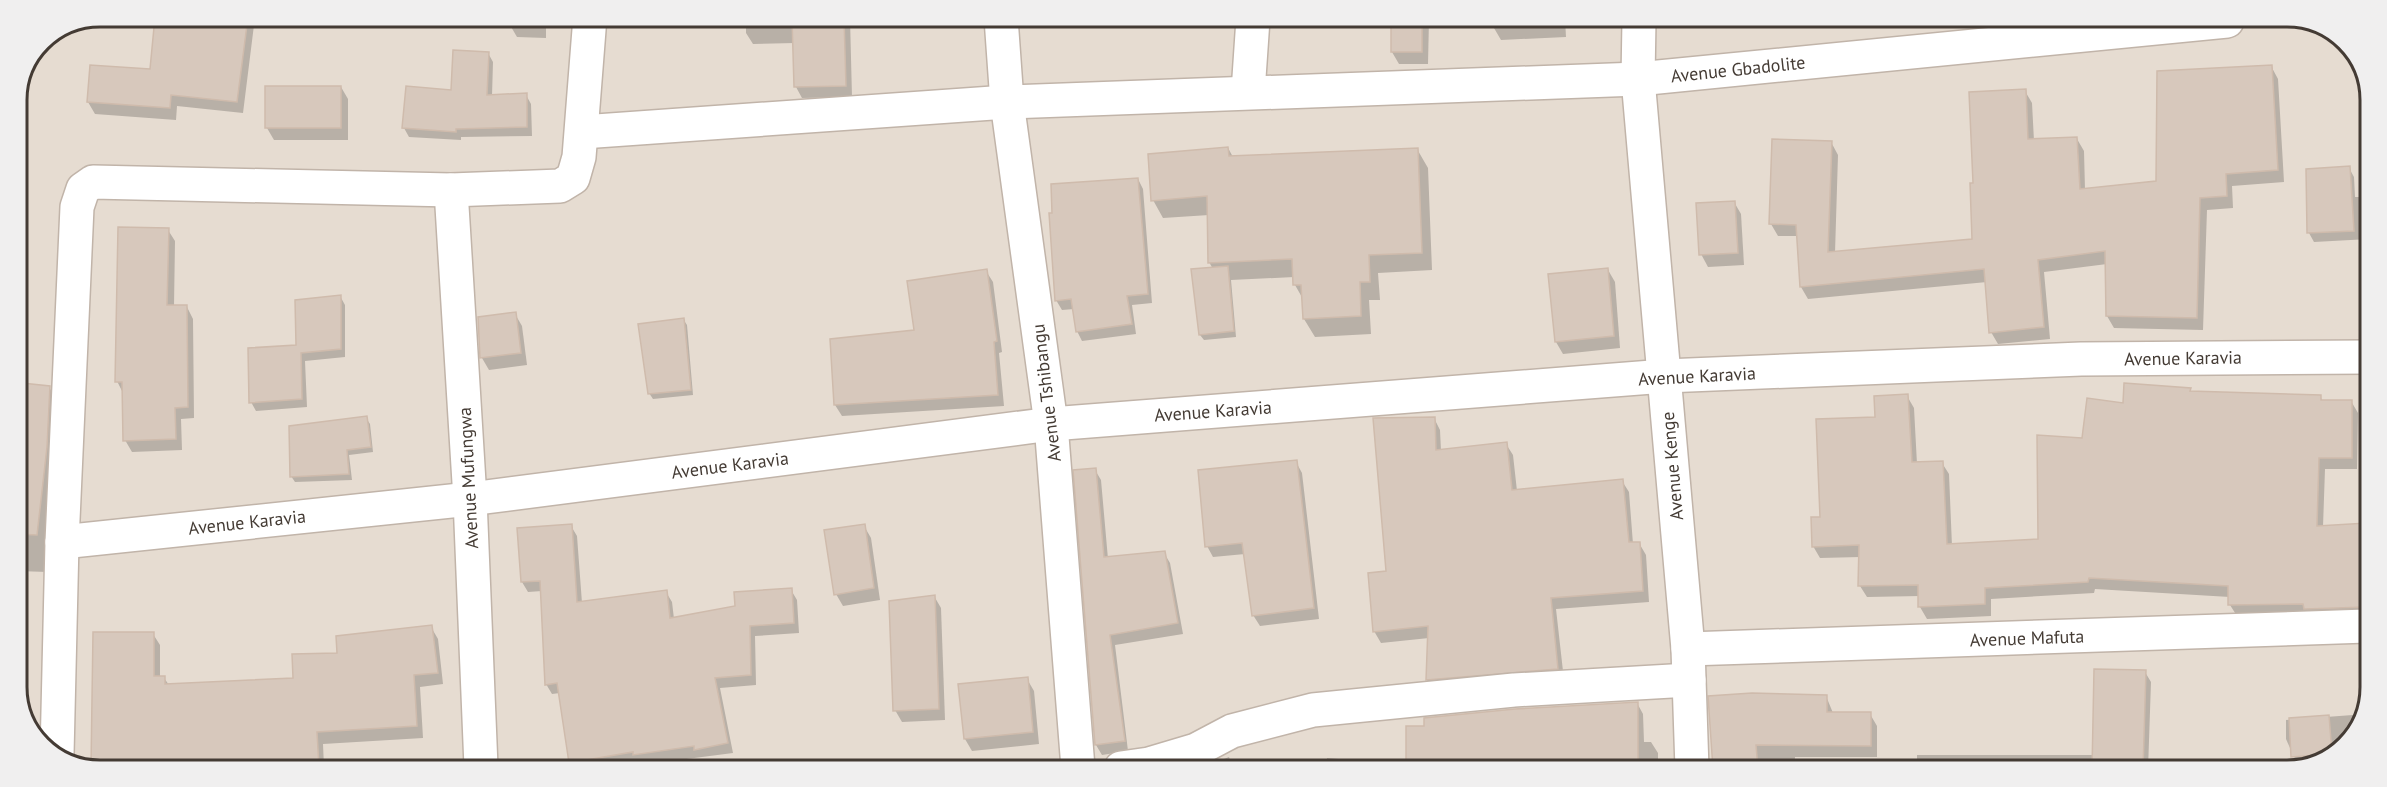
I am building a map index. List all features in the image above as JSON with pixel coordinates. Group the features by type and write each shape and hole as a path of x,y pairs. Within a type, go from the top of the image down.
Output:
{"street":[{"path":"57,746 62,542 77,207 80,195 87,185 93,182 451,190 560,186 568,183 576,172 582,132 589,27"},
{"name":"Avenue Tshibangu","path":"1002,27 1007,102 1051,424 1077,760"},
{"path":"1248,92 1252,27"},
{"name":"Avenue Kenge","path":"1639,27 1638,78 1688,664 1692,760"},
{"name":"Avenue Gbadolite","path":"582,132 1007,102 1638,78 2165,27"},
{"name":"Avenue Mufungwa","path":"451,190 470,499 481,760"},
{"name":"Avenue Karavia","path":"62,542 470,499 1051,424 1665,376 2081,359 2360,357"},
{"name":"Avenue Mafuta","path":"1688,664 2360,626"},
{"path":"1162,760 1196,750 1232,731 1313,710 1514,690 1688,664"}],"shaded area":[{"path":"2287,27 2306,29 2327,39 2339,48 2356,77 2360,96 2360,687 2358,706 2348,727 2339,739 2310,756 2287,760 100,760 81,758 60,748 48,739 31,710 27,691 27,100 28,86 33,72 48,48 60,39 86,28"}],"building":[{"path":"154,27 247,27 237,102 171,95 170,108 87,102 90,65 150,69"},
{"path":"792,27 844,27 846,86 794,87"},
{"path":"1391,27 1422,27 1422,52 1391,52"},
{"path":"453,50 489,52 487,95 527,93 527,127 456,129 456,132 402,128 406,86 451,90"},
{"path":"2272,65 2278,170 2226,174 2227,196 2200,198 2197,318 2106,316 2105,251 2038,260 2044,327 1989,333 1984,269 1800,287 1796,225 1769,224 1772,139 1832,141 1828,252 1972,239 1970,183 1973,183 1969,92 2026,89 2028,139 2077,137 2080,189 2156,181 2157,71"},
{"path":"265,86 341,86 341,128 265,128"},
{"path":"1228,147 1229,156 1418,148 1422,253 1369,255 1370,282 1360,282 1361,316 1303,319 1301,285 1293,285 1292,259 1208,263 1207,196 1151,201 1148,154"},
{"path":"2350,166 2354,231 2307,233 2306,169"},
{"path":"1138,178 1148,294 1127,296 1132,324 1076,332 1071,299 1055,301 1049,213 1052,213 1051,184"},
{"path":"1735,201 1738,253 1699,255 1696,203"},
{"path":"118,227 169,228 167,305 187,305 188,407 175,408 176,439 123,441 122,382 115,382"},
{"path":"1228,266 1234,331 1199,335 1191,269"},
{"path":"1608,268 1614,336 1555,342 1548,274"},
{"path":"987,269 997,341 994,342 998,395 834,405 830,339 914,330 907,281"},
{"path":"341,295 341,349 301,353 302,399 249,403 248,348 296,345 295,300"},
{"path":"516,312 521,353 480,358 478,317"},
{"path":"684,318 691,390 648,394 638,324"},
{"path":"2124,383 2191,388 2190,391 2321,395 2321,400 2352,400 2352,458 2319,458 2317,526 2360,523 2360,607 2304,609 2303,604 2228,605 2228,586 2089,578 2088,582 1985,588 1985,604 1918,607 1918,585 1858,586 1859,545 1812,547 1811,517 1820,517 1816,419 1875,417 1874,396 1908,394 1912,462 1943,461 1947,544 2038,539 2037,435 2082,438 2087,398 2123,403"},
{"path":"27,384 50,386 47,447 37,535 27,534"},
{"path":"367,416 371,447 347,450 349,474 290,477 289,426"},
{"path":"1435,417 1436,450 1507,442 1512,490 1623,479 1629,542 1640,542 1643,591 1551,598 1558,669 1426,680 1428,626 1373,632 1368,573 1386,571 1373,418"},
{"path":"1297,460 1314,608 1252,616 1242,543 1205,547 1198,470"},
{"path":"1096,468 1104,557 1165,551 1178,623 1110,635 1125,741 1095,745 1073,470"},
{"path":"572,524 577,602 667,590 670,618 735,606 734,592 792,588 794,623 750,626 751,675 715,678 728,743 694,750 694,746 633,755 633,752 586,760 569,760 557,683 545,685 540,581 521,582 517,528"},
{"path":"865,524 874,588 834,595 824,530"},
{"path":"935,595 939,709 893,711 889,601"},
{"path":"432,625 438,673 414,675 417,726 317,732 319,760 91,759 93,632 154,632 154,676 165,676 165,684 293,678 292,654 337,653 336,636"},
{"path":"2094,669 2146,670 2143,760 2092,760"},
{"path":"1028,677 1033,732 964,739 958,684"},
{"path":"1752,693 1827,695 1827,712 1871,712 1871,746 1756,745 1757,760 1712,760 1708,696"},
{"path":"1638,702 1638,760 1406,760 1406,726 1424,726 1424,718 1515,709"},
{"path":"2329,715 2331,745 2311,756 2291,757 2289,718"}]}
